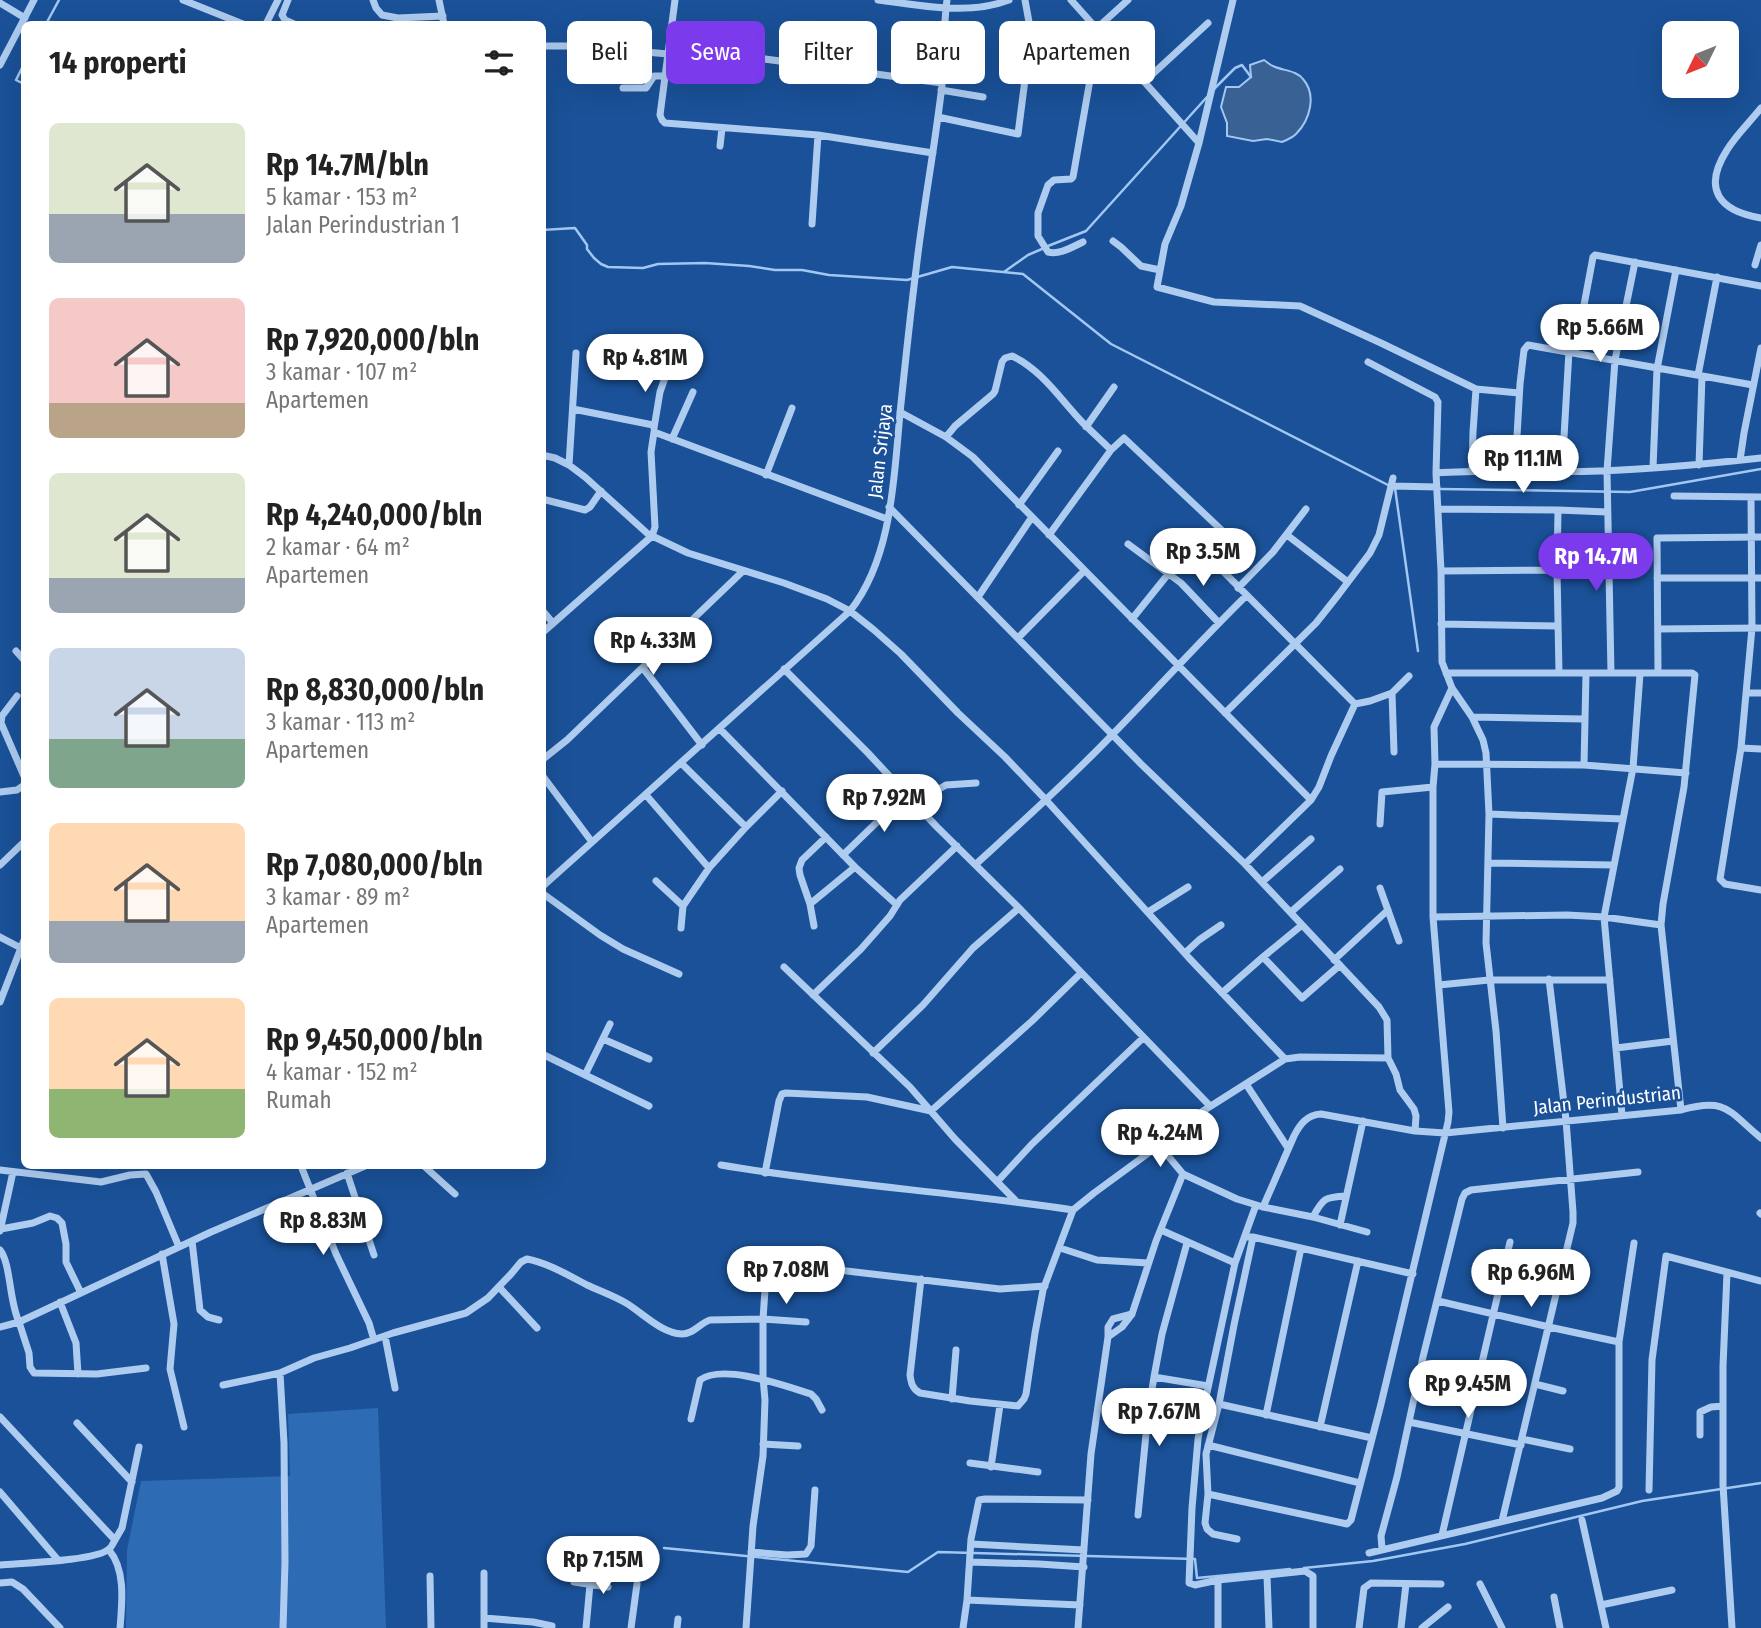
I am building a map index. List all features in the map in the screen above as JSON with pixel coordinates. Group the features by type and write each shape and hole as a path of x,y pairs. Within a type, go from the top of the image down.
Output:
{"street":[{"path":"23,21 34,0"},
{"path":"183,0 236,21"},
{"path":"268,21 278,0"},
{"path":"287,21 282,15 288,0"},
{"path":"373,0 382,15 398,21 443,16"},
{"path":"439,0 443,21"},
{"path":"672,21 675,0"},
{"path":"878,0 978,8 1009,0"},
{"path":"938,117 1018,134 1031,33 1025,0"},
{"path":"1071,0 1090,21"},
{"path":"1105,21 1128,0"},
{"path":"1233,0 1199,144 1181,206 1165,244 1157,287 1214,302 1300,306 1476,389 1519,393"},
{"path":"0,4 25,18"},
{"path":"666,70 660,115 665,123 818,135 933,153 942,86 947,4"},
{"path":"1155,72 1208,23"},
{"path":"0,65 4,51 21,24"},
{"path":"546,46 666,50"},
{"path":"765,63 942,86 983,97"},
{"path":"623,88 646,88 654,76 665,76"},
{"path":"1083,242 1063,252 1048,252 1038,236 1038,213 1048,185 1054,180 1073,177 1089,84"},
{"path":"1146,84 1199,144"},
{"path":"1761,108 1727,150 1716,174 1715,187 1718,197 1729,207 1761,218"},
{"path":"720,146 722,128"},
{"path":"812,224 818,135"},
{"name":"Jalan Srijaya","path":"546,883 850,611 866,585 877,564 889,507 916,269 933,153"},
{"path":"1113,240 1141,266 1160,270"},
{"path":"1755,265 1761,245"},
{"path":"1562,471 1572,352 1593,257 1761,286"},
{"path":"1611,673 1606,471 1615,360 1634,262"},
{"path":"1653,468 1657,369 1676,270"},
{"path":"1699,465 1700,375 1717,277"},
{"path":"1515,471 1519,393 1524,350 1527,346 1753,385"},
{"path":"1740,460 1761,348"},
{"path":"569,465 576,353"},
{"path":"946,438 993,394 1002,362 1009,355 1024,361 1111,450"},
{"path":"546,629 652,536 655,527 651,452 660,392 671,361"},
{"path":"1368,362 1437,399 1436,473 1442,662 1452,688 1472,717 1485,746 1489,814 1486,943 1503,1128"},
{"path":"1086,427 1114,387"},
{"path":"1472,471 1476,389"},
{"path":"672,439 693,393"},
{"path":"766,475 792,408"},
{"path":"573,409 654,429 672,439 887,519"},
{"path":"900,412 973,457 1311,800"},
{"path":"1049,535 1111,450 1122,438 1126,438 1248,555"},
{"path":"1019,505 1058,451"},
{"path":"546,456 569,465 648,534 688,553 827,599 850,611 874,630 1005,757 1285,1059"},
{"path":"1436,473 1606,471 1761,458"},
{"path":"1225,713 1315,623 1375,545 1391,485 1437,489"},
{"path":"546,501 585,510 601,491"},
{"path":"1674,496 1761,497"},
{"path":"1751,497 1752,628 1741,748 1720,879 1725,884 1761,889"},
{"path":"889,507 1112,735 1245,864 1379,1007 1387,1020 1388,1058 1399,1090 1414,1109 1415,1130"},
{"path":"1238,588 1273,552 1306,509"},
{"path":"1438,509 1607,512"},
{"path":"1559,510 1559,674"},
{"path":"978,597 1032,517"},
{"path":"1287,535 1348,582"},
{"path":"1658,673 1656,539 1761,537"},
{"path":"1128,544 1169,573 1219,623"},
{"path":"1196,544 1355,704"},
{"path":"1441,571 1557,570"},
{"path":"546,757 567,740 743,571"},
{"path":"1017,638 1084,571"},
{"path":"1132,619 1169,573"},
{"path":"1657,578 1761,578"},
{"path":"975,864 1112,735 1246,596"},
{"path":"546,615 553,623"},
{"path":"1441,624 1558,626"},
{"path":"1658,629 1761,628"},
{"path":"16,651 21,657"},
{"path":"643,668 702,745"},
{"path":"784,669 1210,1107"},
{"path":"1446,673 1695,675 1685,787 1662,904 1661,925 1681,1110"},
{"path":"1584,765 1586,674"},
{"path":"1622,1115 1604,917 1633,768 1640,674"},
{"path":"1355,704 1392,693 1409,676"},
{"path":"1208,1493 1347,1524 1351,1520 1413,1274 1449,1112 1433,917 1433,787 1434,727 1452,688"},
{"path":"1392,693 1394,752"},
{"path":"1746,693 1761,694"},
{"path":"17,696 2,716 1,723 21,769"},
{"path":"1245,864 1311,800 1355,704"},
{"path":"1472,717 1584,719"},
{"path":"720,729 855,867 897,905"},
{"path":"1741,748 1761,749"},
{"path":"681,763 746,827"},
{"path":"1435,764 1584,765 1686,773"},
{"path":"546,780 592,842"},
{"path":"915,803 946,785 976,783"},
{"path":"0,792 21,787"},
{"path":"1380,824 1382,792 1433,787"},
{"path":"681,928 683,906 709,868 782,790"},
{"path":"843,855 906,794"},
{"path":"646,795 709,868"},
{"path":"1489,814 1623,819"},
{"path":"814,926 799,868 802,860 826,837"},
{"path":"1262,882 1311,839"},
{"path":"0,865 21,845"},
{"path":"813,996 861,949 897,905 957,846"},
{"path":"1488,863 1614,865"},
{"path":"810,904 855,867"},
{"path":"1291,912 1340,869"},
{"path":"656,881 683,906"},
{"path":"1148,912 1188,887"},
{"path":"1380,888 1399,941"},
{"path":"546,896 623,949 679,974"},
{"path":"873,1053 923,1005 973,948 1019,908"},
{"path":"1263,957 1302,998 1388,910"},
{"path":"1433,917 1567,915 1661,925"},
{"path":"1222,993 1302,925"},
{"path":"1185,953 1221,926"},
{"path":"0,937 21,948 0,1002"},
{"path":"784,967 910,1087 1016,1201"},
{"path":"931,1111 1032,1021 1081,973"},
{"path":"1503,1521 1573,1223 1566,1120 1549,979"},
{"path":"1439,985 1489,980 1610,979"},
{"path":"585,1075 610,1024"},
{"path":"997,1182 1032,1144 1143,1038"},
{"path":"603,1039 649,1059"},
{"path":"1616,1048 1673,1041"},
{"path":"546,1056 649,1106"},
{"path":"921,1279 910,1375 912,1385 919,1393 1018,1406 1024,1399 1045,1286 1073,1210 1210,1107 1285,1059 1300,1056 1388,1058"},
{"path":"1247,1084 1288,1148 1259,1206 1249,1237 1236,1264 1208,1386 1198,1439 1189,1583 1192,1585 1306,1572 1313,1576 1313,1628"},
{"path":"765,1173 782,1094 867,1097 931,1111"},
{"name":"Jalan Perindustrian","path":"1288,1148 1299,1126 1314,1114 1445,1133 1681,1110 1696,1105 1714,1104 1723,1107 1761,1138"},
{"path":"1340,1225 1363,1121"},
{"path":"1159,1145 1183,1174 1237,1199 1367,1232"},
{"path":"721,1165 765,1173 1016,1201 1073,1210"},
{"path":"302,1169 336,1254 363,1308 374,1340"},
{"path":"0,1327 19,1322 162,1254 358,1169"},
{"path":"427,1169 455,1194"},
{"path":"0,1170 101,1182 148,1170 179,1247"},
{"path":"13,1172 3,1207 0,1231 50,1216 57,1218 62,1223 66,1262 81,1293"},
{"path":"1382,1549 1381,1536 1465,1193 1471,1190 1637,1172"},
{"path":"346,1174 374,1255"},
{"path":"1108,1337 1122,1327 1132,1314 1183,1174"},
{"path":"1313,1217 1320,1203 1328,1197 1346,1196"},
{"path":"1161,1230 1236,1264"},
{"path":"1249,1237 1413,1274"},
{"path":"1237,1539 1213,1534 1207,1529 1206,1476 1208,1445 1219,1404 1249,1237"},
{"path":"191,1241 200,1310 208,1317 219,1320"},
{"path":"1442,1535 1510,1241"},
{"path":"1138,1515 1154,1377 1164,1324 1187,1242"},
{"path":"1369,1553 1602,1498 1617,1491 1619,1342 1634,1243"},
{"path":"1060,1248 1097,1259 1149,1263"},
{"path":"1266,1415 1301,1248"},
{"path":"0,1250 5,1257 12,1302 34,1373 110,1373 146,1368"},
{"path":"162,1254 174,1324 170,1369 184,1427"},
{"path":"1649,1490 1652,1360 1666,1256 1761,1280"},
{"path":"222,1385 280,1373 314,1358 466,1313 488,1298 521,1262 527,1259 548,1266 623,1302 658,1326 672,1332 690,1333 703,1322 710,1320 763,1319 806,1322"},
{"path":"1320,1427 1358,1261"},
{"path":"746,1628 763,1444 763,1319 768,1272 771,1268 778,1264 787,1264 1000,1289 1045,1286"},
{"path":"1727,1273 1723,1366 1723,1489 1732,1628"},
{"path":"499,1287 537,1328"},
{"path":"1437,1301 1619,1342"},
{"path":"60,1302 76,1343 78,1374"},
{"path":"1078,1628 1091,1454 1108,1327 1113,1319 1132,1314"},
{"path":"385,1336 395,1388"},
{"path":"952,1399 956,1350"},
{"path":"280,1373 284,1443 283,1628"},
{"path":"691,1419 700,1380 714,1373 763,1378 811,1394 821,1410"},
{"path":"1154,1377 1208,1386"},
{"path":"1535,1384 1563,1391"},
{"path":"1219,1404 1372,1438"},
{"path":"991,1466 1000,1405"},
{"path":"1700,1435 1700,1412 1723,1406"},
{"path":"0,1417 115,1540"},
{"path":"1409,1422 1570,1449"},
{"path":"77,1423 132,1482"},
{"path":"763,1444 798,1446"},
{"path":"1208,1445 1360,1483"},
{"path":"0,1565 98,1555 109,1550 122,1528 139,1447"},
{"path":"970,1463 1038,1472"},
{"path":"751,1553 806,1554 811,1546 815,1490"},
{"path":"0,1492 58,1560"},
{"path":"964,1628 971,1546 978,1503 982,1499 1088,1500"},
{"path":"1582,1520 1606,1628"},
{"path":"971,1546 1084,1551"},
{"path":"109,1550 120,1568 120,1628"},
{"path":"970,1560 1084,1565"},
{"path":"586,1628 592,1562"},
{"path":"484,1573 484,1628"},
{"path":"429,1576 431,1628"},
{"path":"1267,1576 1269,1628"},
{"path":"1218,1580 1219,1628"},
{"path":"574,1582 608,1587"},
{"path":"0,1583 17,1584 60,1628"},
{"path":"631,1628 637,1584"},
{"path":"1401,1628 1406,1584"},
{"path":"1359,1628 1364,1588 1367,1585 1441,1584"},
{"path":"1480,1584 1502,1628"},
{"path":"1601,1605 1672,1590"},
{"path":"1554,1597 1560,1628"},
{"path":"968,1600 1080,1605"},
{"path":"1422,1628 1448,1607"},
{"path":"484,1618 552,1626"},
{"path":"677,1628 678,1619"}],"shaded area":[{"path":"1264,60 1272,66 1297,74 1307,85 1311,100 1305,122 1294,135 1282,142 1267,139 1253,141 1227,136 1227,123 1221,107 1226,87 1239,87 1251,77 1250,65"},
{"path":"378,1408 386,1628 126,1628 127,1550 141,1481 290,1476 288,1414"}],"waterway":[{"path":"48,21 59,0"},
{"path":"1213,90 1235,68 1242,65 1251,77"},
{"path":"21,70 16,80 21,82"},
{"path":"1048,246 1086,231 1207,97"},
{"path":"546,230 575,228 594,258 608,267 643,268 658,264 705,263 907,280 952,267 1023,274 1111,344 1388,485"},
{"path":"1004,272 1028,255 1042,249"},
{"path":"1440,489 1630,492 1761,469"},
{"path":"1395,488 1418,651"},
{"path":"1304,1568 1373,1561 1465,1544 1642,1501 1761,1483"},
{"path":"664,1548 908,1572 938,1552 1195,1559 1197,1578 1290,1569"}]}
